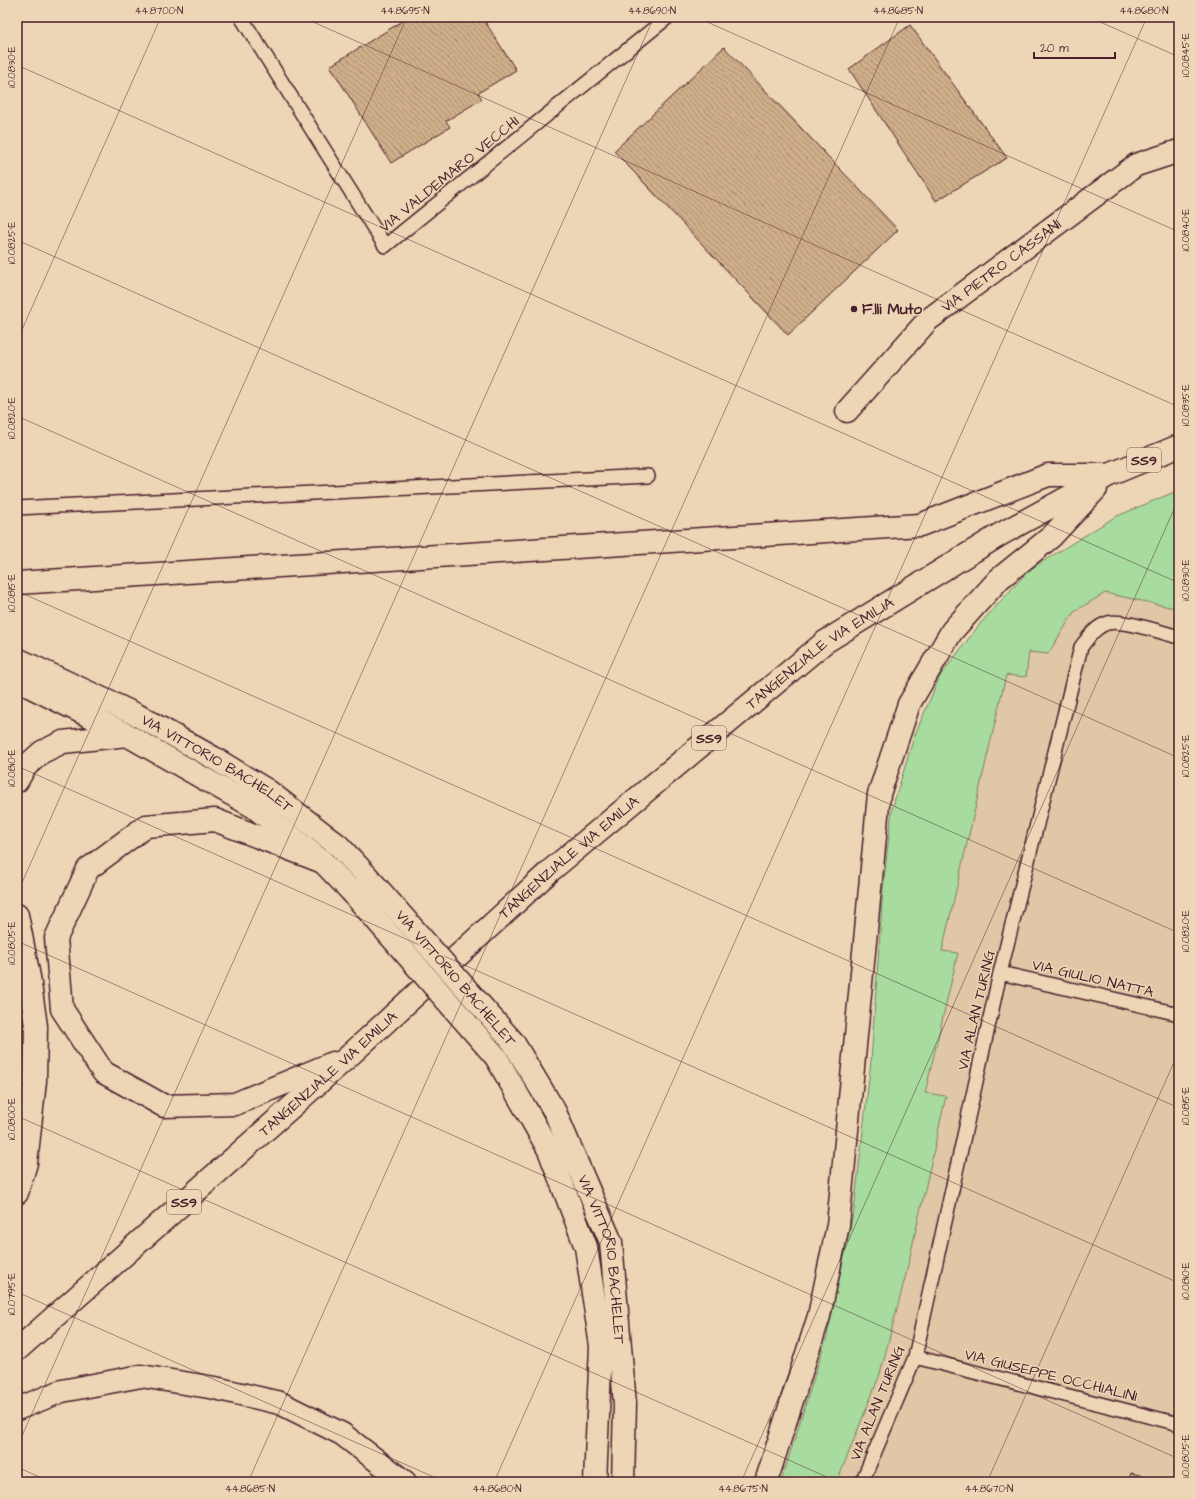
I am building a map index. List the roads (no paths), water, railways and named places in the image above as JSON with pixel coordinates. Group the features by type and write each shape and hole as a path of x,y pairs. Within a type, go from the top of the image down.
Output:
{"main road":[{"name":"VIA PIETRO CASSANI","path":"847,411 928,320 1136,165 1179,151"},
{"name":"TANGENZIALE VIA EMILIA","path":"17,1350 350,1055 550,871 825,642 1001,534 1109,475 1179,446"},
{"path":"17,583 920,525 1048,475 1109,475"},
{"path":"766,1482 819,1316 838,1225 879,794 909,704 952,631 1000,579 1051,537 1109,475"},
{"name":"VIA VITTORIO BACHELET","path":"17,659 138,715 268,791 339,846 513,1042 555,1112 611,1242 625,1404 623,1482"},
{"name":"VIA VITTORIO BACHELET","path":"17,680 127,735 254,807 322,862 351,891 496,1057 549,1150 586,1247 601,1346 595,1482"},
{"path":"17,781 25,767 42,752 63,742 127,735 212,757"},
{"path":"322,862 215,820 146,826 88,869 56,938 62,1009 103,1072 164,1106 235,1104 350,1055"},
{"path":"17,915 30,977 36,1026 34,1082 26,1163 17,1193"},
{"path":"17,1409 62,1390 142,1376 215,1388 280,1403 342,1434 405,1482"}],"lane":[{"name":"VIA VALDEMARO VECCHI","path":"241,17 385,246 668,17"},
{"path":"17,508 648,476"},
{"name":"VIA ALAN TURING","path":"862,1482 915,1357 1000,973 1081,647 1093,632 1108,623 1125,623 1179,637"},
{"name":"VIA GIULIO NATTA","path":"1000,973 1179,1014"},
{"name":"VIA GIUSEPPE OCCHIALINI","path":"915,1357 1179,1424"}],"place":[{"name":"F.lli Muto","path":"854,309"}]}
